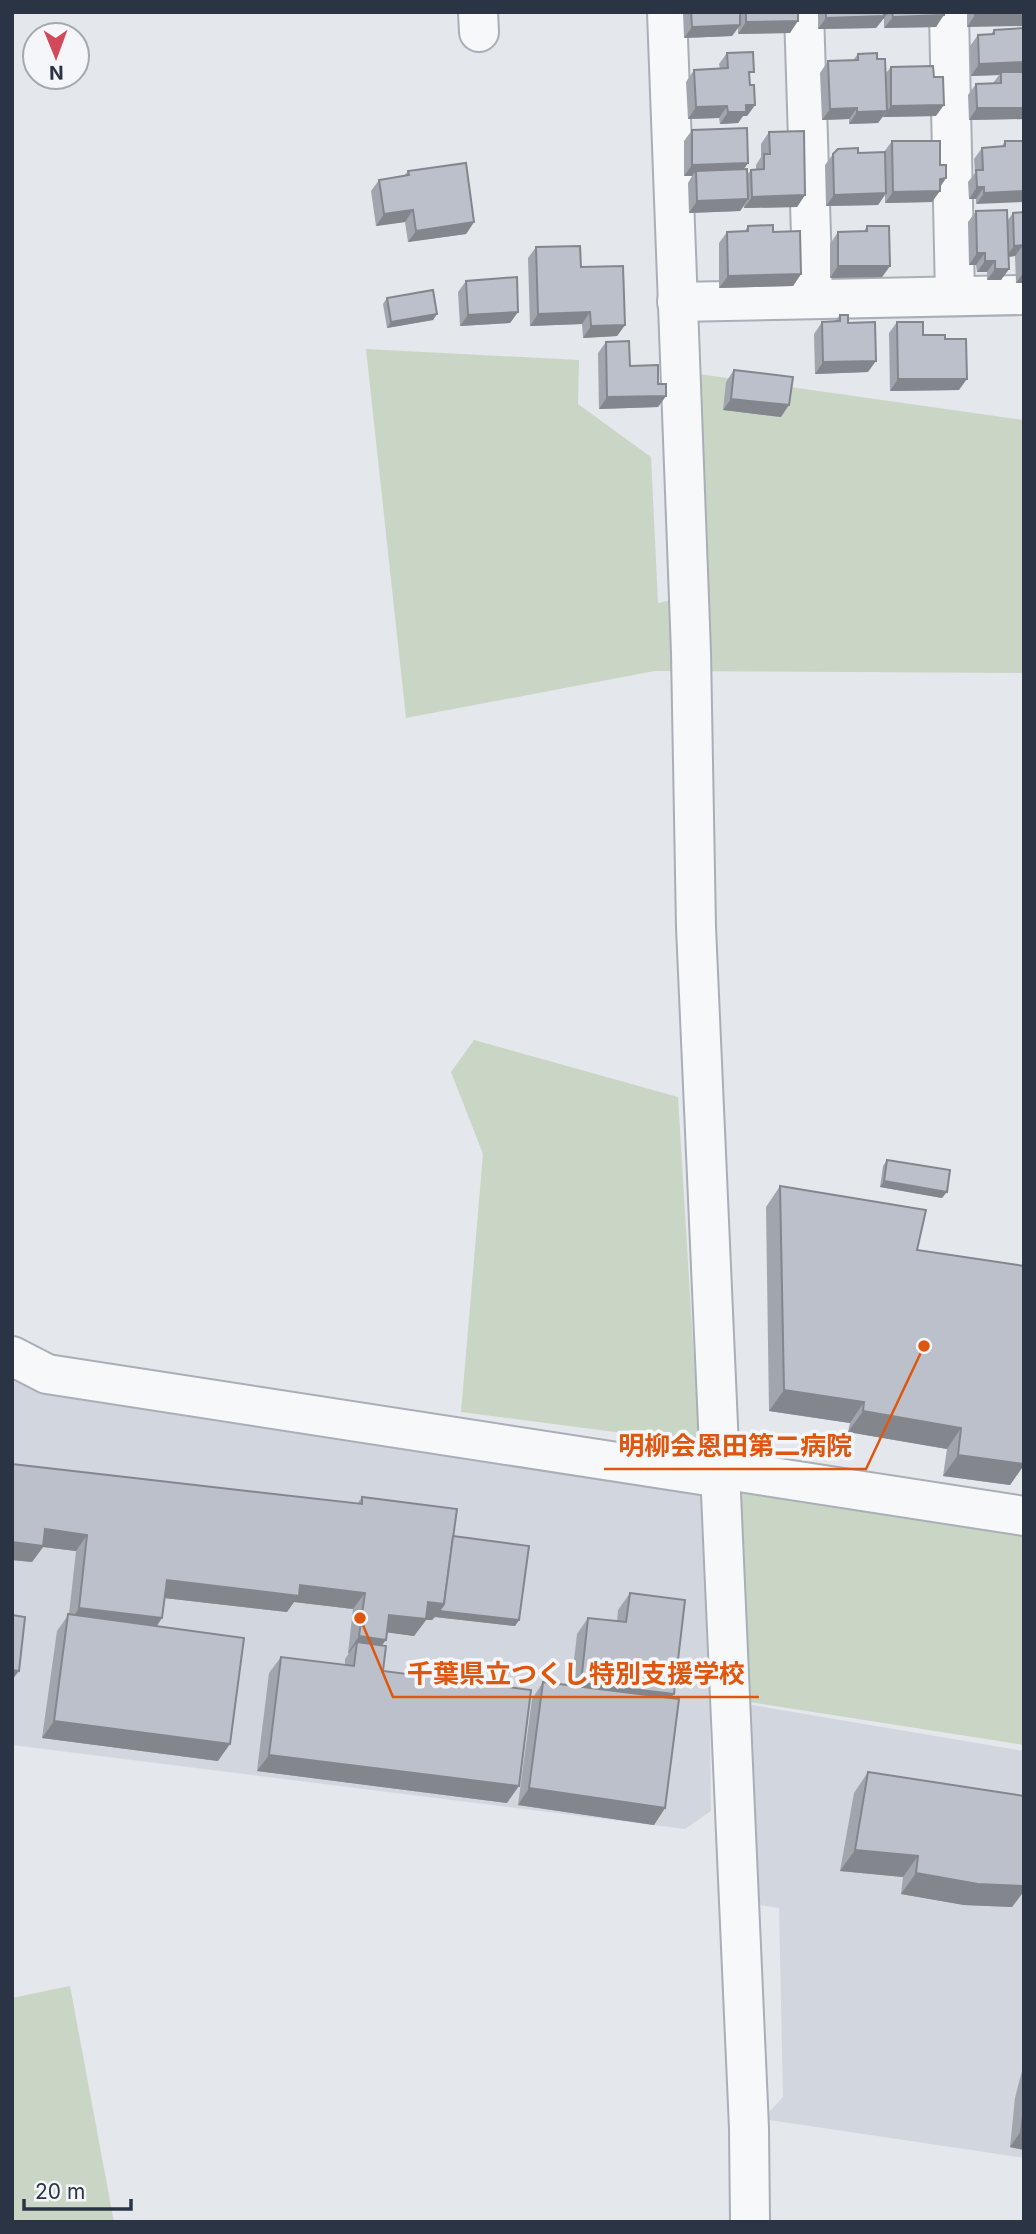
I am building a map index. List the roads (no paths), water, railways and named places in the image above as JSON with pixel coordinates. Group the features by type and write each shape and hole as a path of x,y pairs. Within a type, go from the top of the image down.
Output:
{"street":[{"path":"667,12 691,652 696,927 748,2100 750,2222"},
{"path":"804,12 813,299"},
{"path":"949,12 955,296"},
{"path":"677,302 1024,295"},
{"path":"12,1356 47,1374 1024,1516"}],"place":[{"name":"明柳会恩田第二病院","path":"924,1346"},
{"name":"千葉県立つくし特別支援学校","path":"360,1618"}]}
